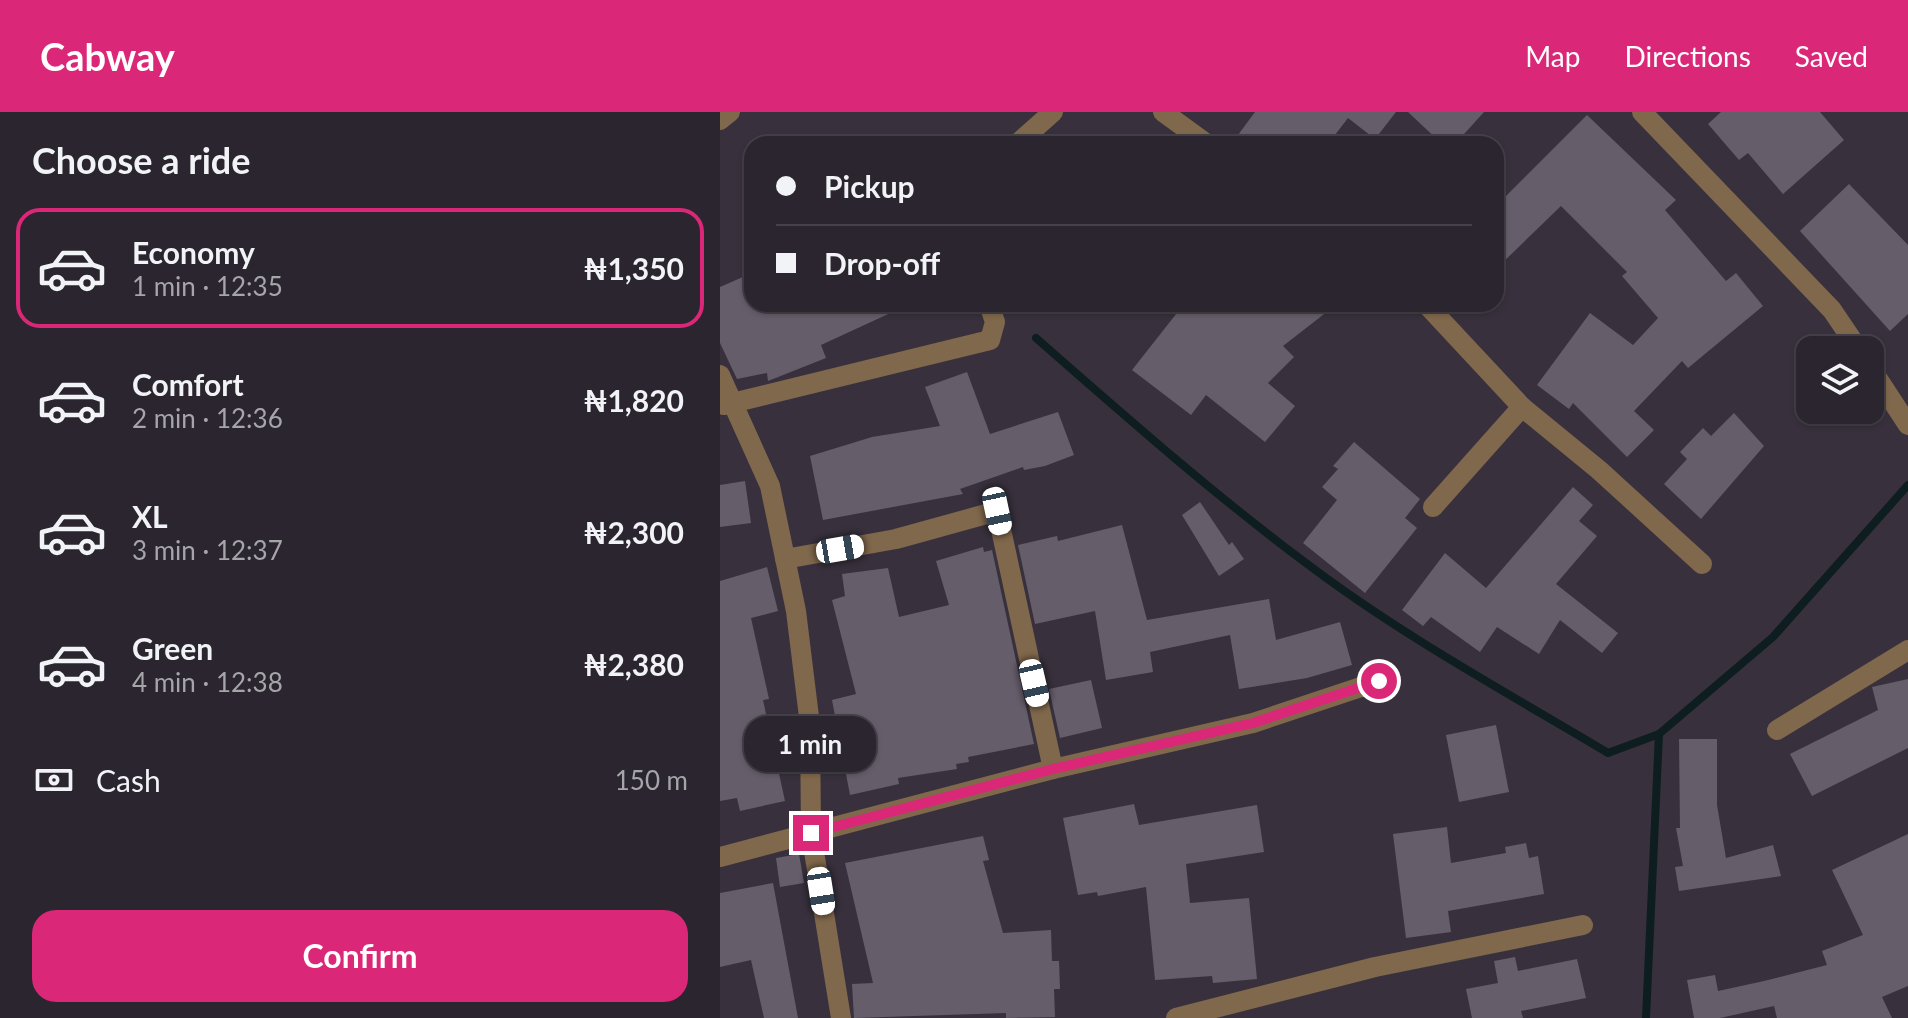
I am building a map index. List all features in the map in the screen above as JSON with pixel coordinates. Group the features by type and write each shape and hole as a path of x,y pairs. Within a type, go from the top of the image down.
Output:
{"street":[{"path":"720,120 730,112"},
{"path":"1026,136 1053,112"},
{"path":"1163,112 1196,136"},
{"path":"1642,112 1832,310 1850,336"},
{"path":"727,405 990,340 995,322 992,312"},
{"path":"1433,312 1522,407 1702,564"},
{"path":"720,375 727,405 770,486 785,559 810,725 811,833 841,1018"},
{"path":"1884,388 1908,425"},
{"path":"1433,507 1522,407"},
{"path":"785,559 896,539 997,511 1053,769"},
{"path":"1777,730 1908,650"},
{"path":"720,857 1053,769 1253,723 1379,681"},
{"path":"1176,1018 1375,967 1583,925"}],"building":[{"path":"1255,112 1396,112 1377,136 1371,136 1348,118 1334,136 1238,135"},
{"path":"1408,112 1484,112 1462,136 1434,136"},
{"path":"1721,112 1820,112 1844,140 1783,194 1748,153 1739,160 1708,124"},
{"path":"1587,115 1676,200 1665,210 1726,281 1736,273 1763,306 1688,368 1682,361 1634,411 1654,430 1627,457 1573,403 1569,409 1537,385 1590,313 1633,345 1658,318 1622,276 1627,272 1561,206 1504,261 1504,198"},
{"path":"1849,184 1908,245 1908,314 1890,331 1800,231"},
{"path":"744,276 744,312 893,312 821,345 826,358 768,381 767,373 737,379 720,343 720,287"},
{"path":"1178,312 1327,312 1283,346 1294,357 1268,383 1295,406 1265,442 1206,395 1191,415 1132,370"},
{"path":"967,372 990,434 1058,412 1074,455 1045,466 1024,470 1023,467 960,489 963,494 823,520 810,456 872,437 940,426 925,387"},
{"path":"1734,413 1764,446 1701,519 1664,484 1687,459 1680,452 1703,428 1711,436"},
{"path":"1354,442 1420,499 1405,518 1417,528 1365,593 1303,543 1337,500 1322,487 1338,469 1333,466"},
{"path":"745,481 751,523 720,527 720,485"},
{"path":"1573,487 1593,505 1579,521 1597,536 1556,584 1618,633 1602,653 1560,620 1539,654 1497,627 1480,652 1431,617 1423,626 1402,610 1445,553 1486,588"},
{"path":"1200,502 1229,545 1232,542 1244,559 1219,576 1182,515"},
{"path":"1122,525 1147,620 1269,599 1276,640 1340,622 1352,665 1307,678 1239,689 1230,635 1150,652 1153,672 1106,680 1095,611 1035,624 1018,545 1057,536 1058,541"},
{"path":"983,547 984,552 992,550 1034,744 968,757 969,762 956,764 957,769 898,778 899,784 850,795 832,700 856,694 832,600 845,596 842,574 888,568 899,617 949,605 936,561"},
{"path":"767,567 778,611 751,618 769,699 763,700 785,801 740,811 737,798 720,801 720,581"},
{"path":"1908,679 1908,748 1812,796 1790,754 1878,710 1872,687"},
{"path":"1091,680 1102,728 1060,738 1049,689"},
{"path":"1496,725 1509,792 1459,802 1446,735"},
{"path":"1679,739 1717,739 1717,805 1726,858 1773,845 1781,876 1679,891 1675,867 1683,866 1676,828 1680,828"},
{"path":"1134,804 1139,825 1257,805 1264,852 1186,864 1190,903 1249,898 1257,979 1213,983 1212,976 1155,980 1146,887 1098,896 1097,892 1078,895 1063,818"},
{"path":"1447,827 1451,863 1506,853 1505,847 1526,843 1529,858 1538,856 1544,894 1448,911 1451,932 1406,938 1393,834"},
{"path":"1908,834 1908,986 1882,997 1892,1018 1777,1018 1774,1006 1720,1018 1694,1018 1687,980 1715,975 1718,991 1827,965 1822,951 1863,935 1832,870"},
{"path":"983,836 989,860 983,861 1003,933 1051,930 1052,961 1059,961 1060,989 1054,989 1055,1017 1006,1018 1006,1013 854,1018 852,984 873,983 845,863"},
{"path":"799,854 804,883 780,887 776,858"},
{"path":"773,883 798,1018 764,1018 751,960 720,967 720,893"},
{"path":"1515,957 1518,971 1577,959 1586,998 1521,1011 1523,1018 1472,1018 1466,989 1498,983 1494,961"}],"waterway":[{"path":"1036,338 1237,509 1306,563 1416,639 1608,753 1659,734"},
{"path":"1646,1018 1659,734 1773,637 1908,485"}],"route":[{"path":"811,833 1053,769 1253,723 1379,681"}]}
